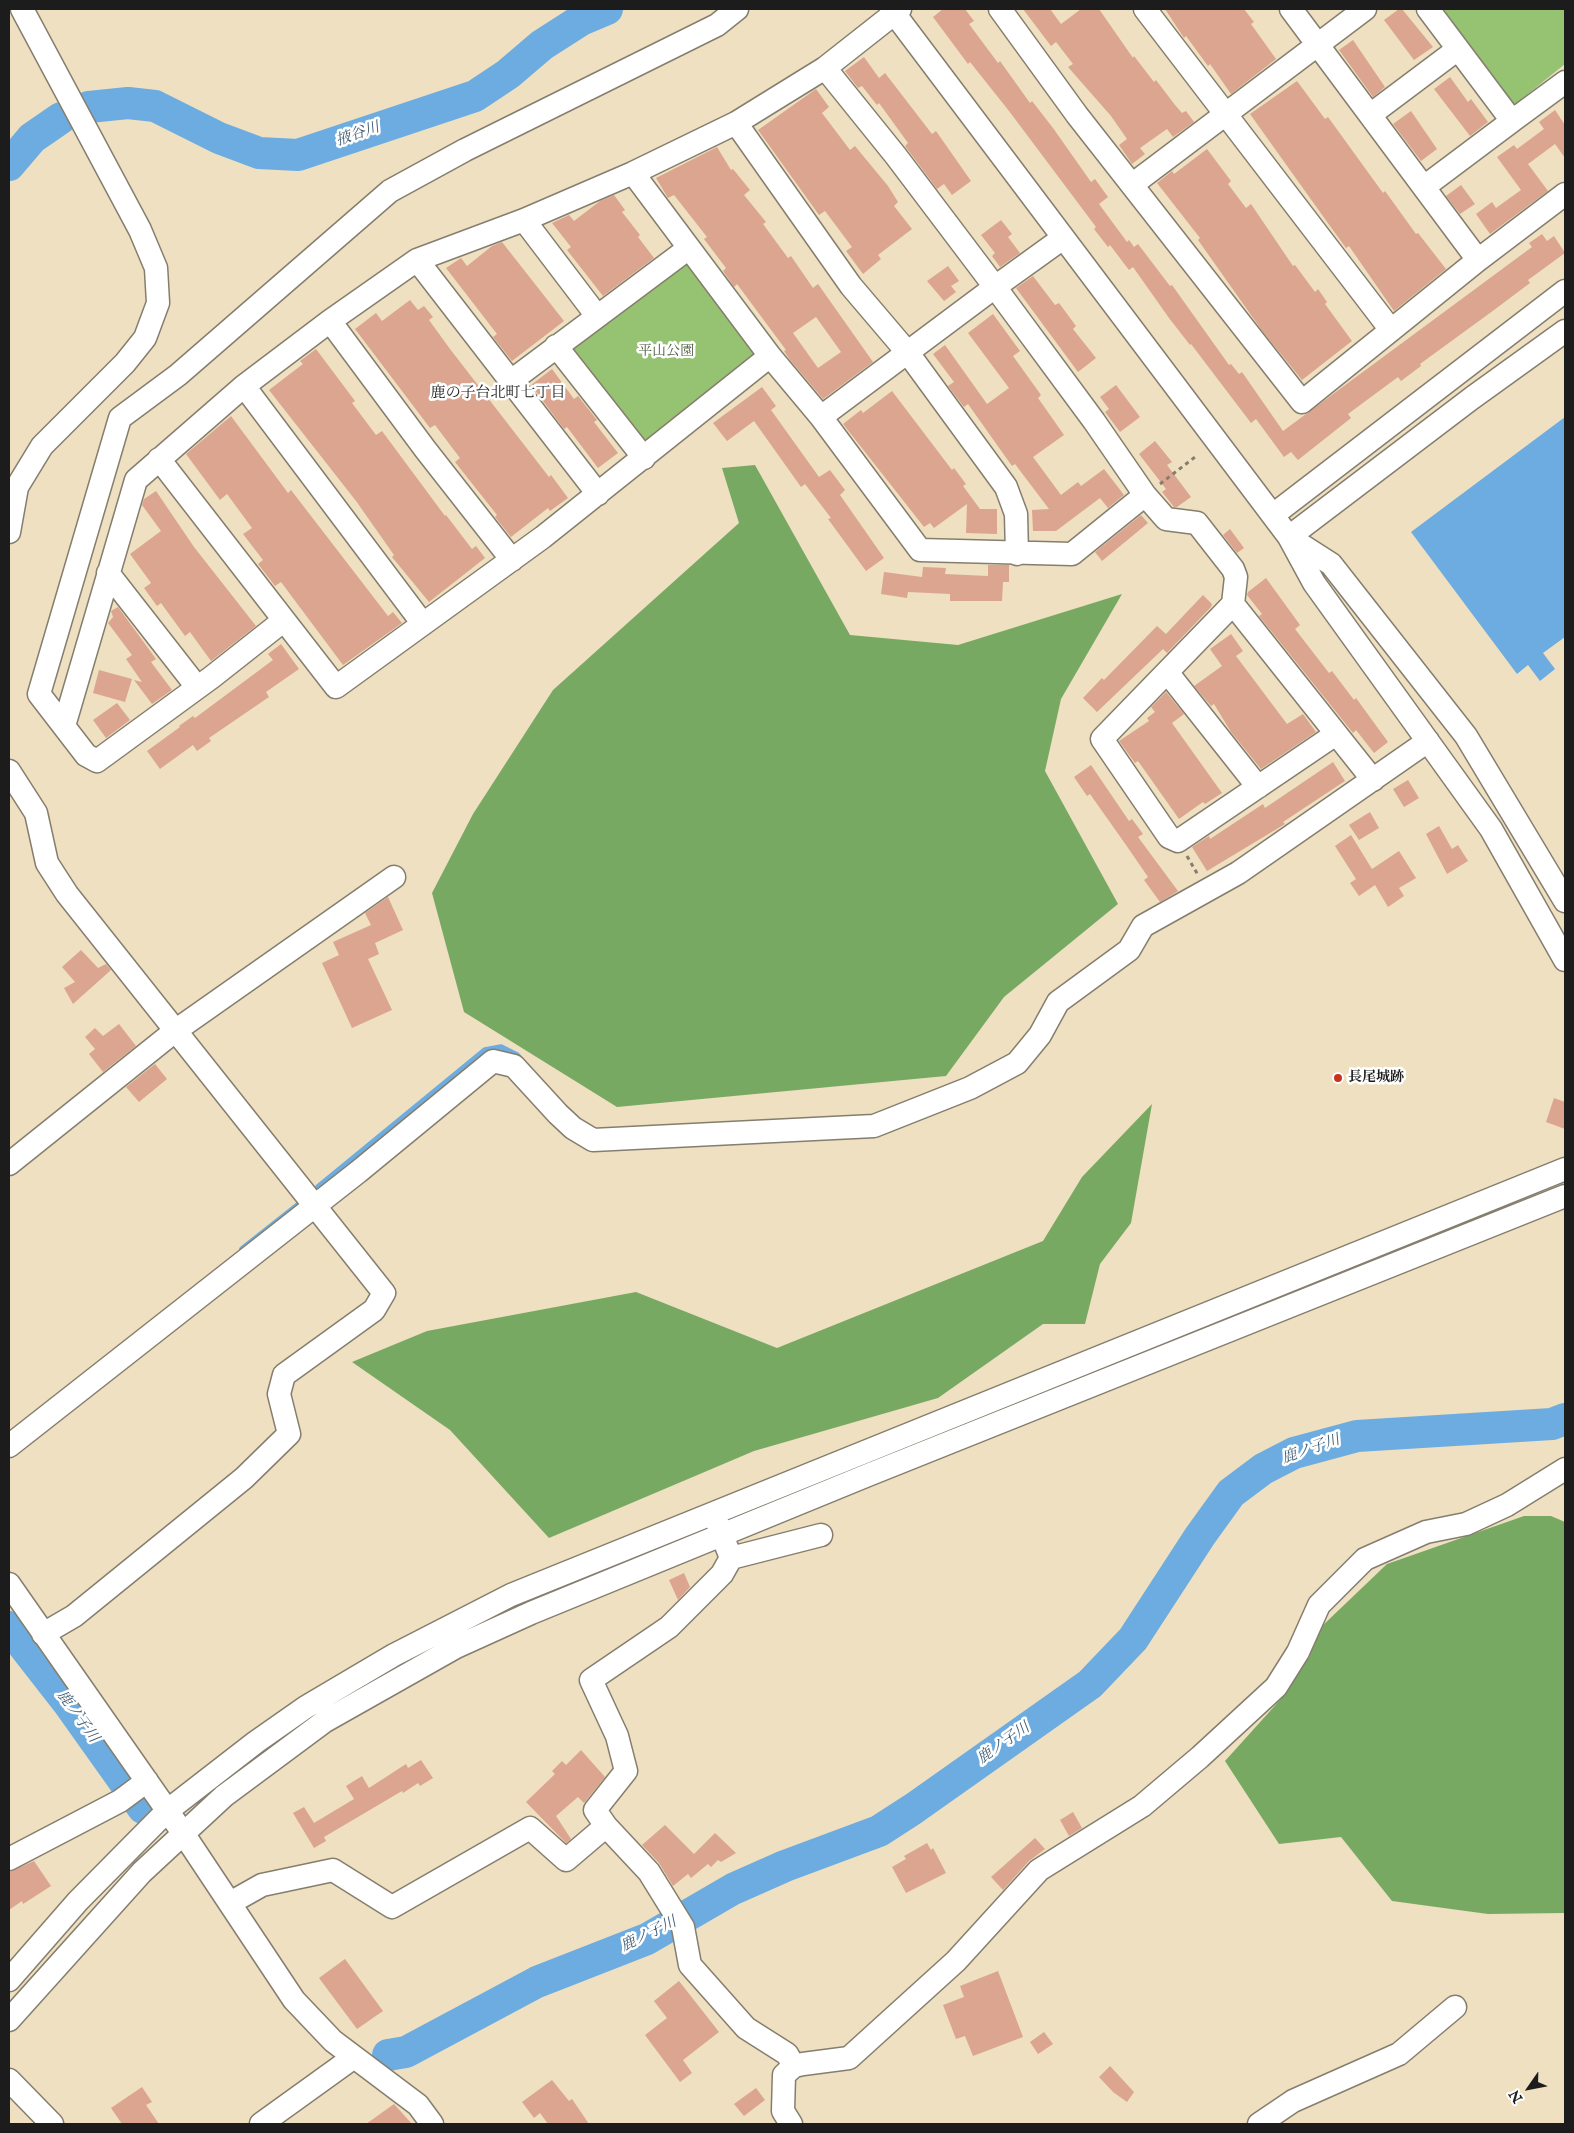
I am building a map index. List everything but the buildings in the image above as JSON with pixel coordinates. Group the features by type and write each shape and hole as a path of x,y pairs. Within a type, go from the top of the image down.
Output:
{"street":[{"path":"9,532 17,487 42,446 125,363 145,338 158,303 156,268 140,230 22,9"},
{"path":"283,621 97,761 86,755 39,694 120,418 178,375 390,191 524,119 717,25 737,9"},
{"path":"1000,9 1077,115 1302,402 1478,260 1565,194"},
{"path":"1145,9 1392,330"},
{"path":"1291,9 1478,260"},
{"path":"1133,184 1365,9"},
{"path":"1428,9 1512,120"},
{"path":"64,726 136,480 159,459 244,386 330,321 417,260 524,220 633,173 736,123 825,68 895,10 1063,238 1273,515 1314,583 1491,829 1565,960"},
{"path":"1370,114 1458,49"},
{"path":"825,68 896,156 995,287 1146,495 1166,519 1197,523 1233,569 1236,577 1233,604 1102,739 1169,837 1178,841 1336,734"},
{"path":"1424,187 1565,82"},
{"path":"736,123 851,286 908,353 1006,487 1016,514 1017,554"},
{"path":"633,173 770,356 821,417 920,550 1072,554 1146,495"},
{"path":"524,220 597,316"},
{"path":"821,417 1063,238"},
{"path":"511,381 689,248"},
{"path":"417,260 598,494"},
{"path":"1273,515 1565,291"},
{"path":"330,321 425,449 512,560"},
{"path":"1288,537 1472,398 1565,331"},
{"path":"556,346 644,458"},
{"path":"159,459 336,687 512,560 644,458 770,356"},
{"path":"244,386 422,624"},
{"path":"1288,537 1331,564 1466,736 1565,901"},
{"path":"108,573 197,687"},
{"path":"1233,604 1373,780"},
{"path":"1167,672 1258,787"},
{"path":"9,1446 119,1361 313,1205 358,1172 492,1061 514,1066 558,1114 573,1128 593,1140 874,1126 970,1088 1017,1063 1040,1035 1058,1002 1129,950 1143,926 1238,872 1428,740"},
{"path":"9,771 36,812 47,863 67,894 384,1293 374,1310 284,1374 279,1394 289,1434 244,1478 74,1616 43,1634"},
{"path":"9,1164 175,1031 394,878"},
{"path":"9,1980 78,1901 167,1811 256,1742 306,1707 387,1659 512,1595 1565,1169"},
{"path":"9,2020 98,1918 182,1833 224,1796 267,1762 325,1722 402,1676 456,1647 531,1613 722,1535 1565,1196"},
{"path":"791,2124 783,2111 784,2076 794,2066 849,2058 956,1961 1040,1870 1142,1806 1200,1757 1276,1686 1298,1652 1319,1605 1366,1559 1426,1532 1466,1524 1507,1505 1565,1469"},
{"path":"714,1514 731,1558"},
{"path":"794,2066 787,2054 746,2028 690,1965 683,1927 649,1872 606,1826 595,1810 626,1770 617,1736 591,1680 669,1628 722,1574 731,1558 820,1535"},
{"path":"9,1584 43,1634 135,1790 167,1811 294,2000 333,2041 418,2105 432,2124"},
{"path":"9,1859 135,1790"},
{"path":"230,1903 262,1885 333,1870 392,1907 530,1828 566,1860 606,1826"},
{"path":"1259,2124 1293,2101 1399,2054 1455,2007"},
{"path":"261,2124 354,2057"},
{"path":"9,2080 52,2124"}],"path":[{"path":"1146,495 1195,456"},
{"path":"1178,841 1207,890"}],"green space":[{"path":"1435,9 1565,9 1565,64 1513,106"},
{"name":"平山公園","path":"686,259 761,356 646,445 571,347"},
{"path":"755,465 850,635 958,645 1122,594 1061,699 1045,771 1118,904 1004,997 946,1076 617,1107 464,1012 432,893 473,814 553,690 739,523 722,468"},
{"path":"1152,1104 1131,1223 1100,1264 1085,1324 1043,1324 938,1398 754,1451 549,1538 450,1430 352,1362 427,1331 636,1292 777,1348 1043,1241 1082,1177"},
{"path":"1524,1516 1551,1516 1565,1522 1565,1913 1488,1914 1392,1901 1341,1837 1279,1844 1225,1761 1280,1700 1320,1628 1387,1564"}],"water":[{"path":"1565,417 1565,637 1543,653 1555,669 1540,681 1528,665 1517,674 1411,532"}],"waterway":[{"name":"掖谷川","path":"89,107 128,103 155,106 219,138 259,153 298,155 475,96 508,74 542,45 581,20 607,9"},
{"name":"掖谷川","path":"9,165 32,138 61,118"},
{"path":"318,1187 485,1050 501,1047 517,1055 522,1061"},
{"path":"242,1249 299,1204"},
{"name":"鹿ノ子川","path":"388,2055 406,2052 537,1982 647,1939 733,1889 785,1866 879,1831 913,1809 1090,1684 1133,1639 1200,1536 1231,1493 1263,1469 1294,1453 1357,1436 1552,1424 1565,1419"},
{"name":"鹿ノ子川","path":"9,1627 69,1704 143,1808"}],"place":[{"name":"長尾城跡","path":"1338,1078"}],"district":[{"name":"鹿の子台北町七丁目","path":"498,394"}]}
